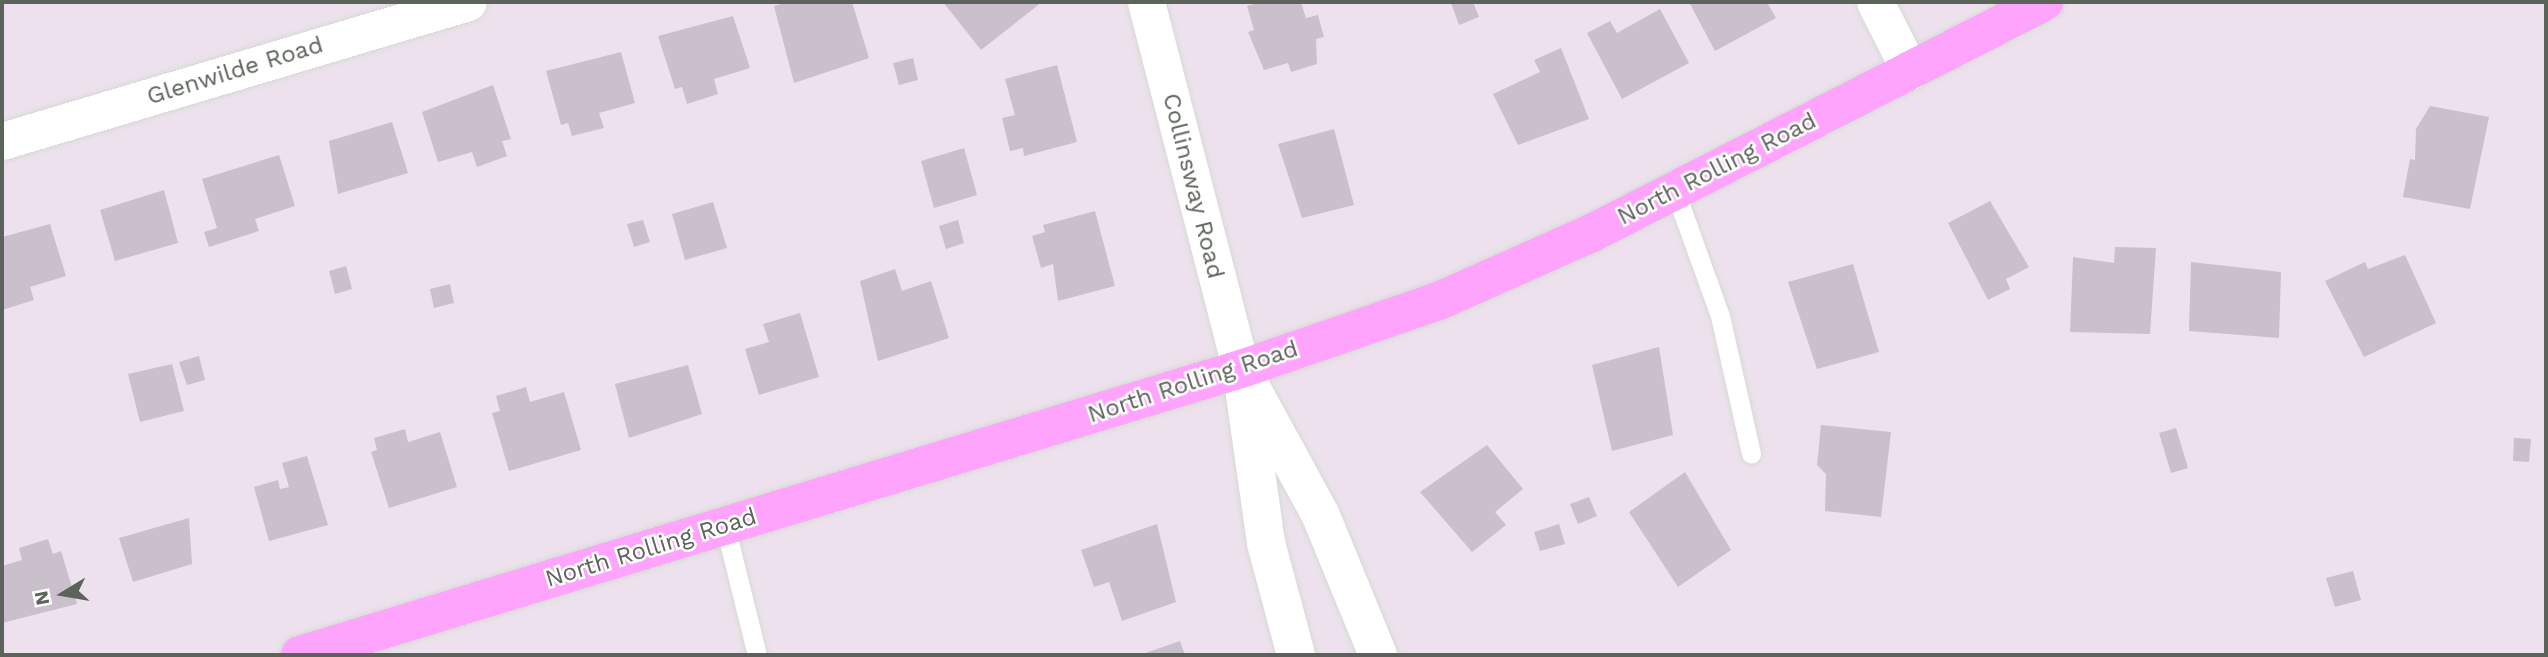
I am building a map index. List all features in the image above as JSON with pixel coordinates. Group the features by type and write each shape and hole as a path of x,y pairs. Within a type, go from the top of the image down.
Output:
{"main road":[{"name":"North Rolling Road","path":"300,655 1241,369 1439,300 1675,191 2044,2"}],"street":[{"name":"Glenwilde Road","path":"2,141 468,2"},
{"name":"Collinsway Road","path":"1146,2 1241,369 1266,543 1296,655"},
{"path":"1875,2 1910,71"},
{"name":"Collinsway Road","path":"1241,369 1321,516 1378,655"}],"lane":[{"path":"1675,191 1720,316 1751,454"},
{"path":"725,526 757,655"}],"building":[{"path":"788,2 852,2 869,58 794,83 774,6"},
{"path":"943,2 1042,2 981,50"},
{"path":"1262,2 1301,2 1306,18 1318,15 1324,37 1316,39 1317,64 1291,72 1288,63 1264,70 1248,32 1254,30 1247,6"},
{"path":"1473,2 1479,17 1459,25 1451,3"},
{"path":"1689,2 1767,2 1776,18 1715,51"},
{"path":"1660,9 1689,63 1622,99 1587,33 1610,21 1617,33"},
{"path":"733,16 750,68 714,79 718,94 687,104 682,87 675,89 658,36"},
{"path":"1561,48 1589,119 1518,145 1493,94 1540,72 1534,60"},
{"path":"621,52 635,103 599,113 604,128 572,136 568,123 561,125 546,71"},
{"path":"913,58 918,80 899,85 893,63"},
{"path":"1057,65 1077,142 1024,156 1023,148 1010,151 1002,118 1015,115 1005,79"},
{"path":"493,85 511,139 502,141 507,156 477,167 472,152 438,162 422,112"},
{"path":"2430,106 2489,117 2470,209 2403,197 2410,159 2415,160 2416,129"},
{"path":"392,122 408,173 338,194 329,141"},
{"path":"1334,129 1354,205 1302,218 1278,144"},
{"path":"964,148 977,195 934,208 921,161"},
{"path":"279,155 295,206 255,219 259,231 209,247 204,232 217,228 202,179"},
{"path":"164,190 178,243 115,261 100,210"},
{"path":"1990,201 2029,267 2006,279 2010,289 1988,300 1948,223"},
{"path":"713,202 727,248 685,260 672,214"},
{"path":"1095,211 1115,286 1058,301 1053,264 1041,268 1032,236 1045,232 1043,225"},
{"path":"643,220 650,242 634,247 627,224"},
{"path":"958,220 964,243 946,249 939,226"},
{"path":"50,224 66,276 30,287 34,300 2,310 2,237"},
{"path":"2115,247 2156,248 2150,334 2070,332 2073,257 2114,263"},
{"path":"2405,255 2436,323 2364,357 2325,281 2365,262 2368,269"},
{"path":"2191,262 2281,272 2279,338 2189,331"},
{"path":"1853,264 1879,352 1817,369 1788,282"},
{"path":"346,266 352,289 335,294 329,271"},
{"path":"895,269 902,291 931,281 949,338 878,361 860,281"},
{"path":"450,284 454,303 434,308 430,289"},
{"path":"800,313 819,377 759,395 745,349 769,342 763,324"},
{"path":"1659,347 1673,435 1612,451 1592,365"},
{"path":"199,356 205,380 187,385 179,362"},
{"path":"172,364 184,411 140,422 128,374"},
{"path":"688,365 702,414 629,438 615,384"},
{"path":"526,387 530,402 564,392 581,450 509,471 492,413 500,411 496,396"},
{"path":"1821,425 1891,432 1881,517 1825,511 1826,474 1817,465"},
{"path":"2176,428 2188,468 2171,473 2159,433"},
{"path":"405,429 408,442 440,432 457,487 389,508 371,452 377,450 374,438"},
{"path":"2514,438 2531,439 2529,462 2513,461"},
{"path":"1487,445 1523,489 1495,512 1506,525 1472,552 1420,492"},
{"path":"307,456 328,525 269,541 254,487 278,480 280,489 289,487 282,463"},
{"path":"1685,472 1731,550 1678,587 1629,512"},
{"path":"1589,497 1597,516 1578,524 1570,504"},
{"path":"189,518 192,564 133,582 119,538"},
{"path":"1157,524 1176,602 1122,621 1109,582 1094,587 1081,550"},
{"path":"1559,524 1565,544 1540,551 1534,532"},
{"path":"48,539 53,554 61,551 77,604 2,623 2,566 22,560 19,548"},
{"path":"2353,571 2361,600 2335,607 2326,578"},
{"path":"1180,641 1185,655 1140,655"}]}
